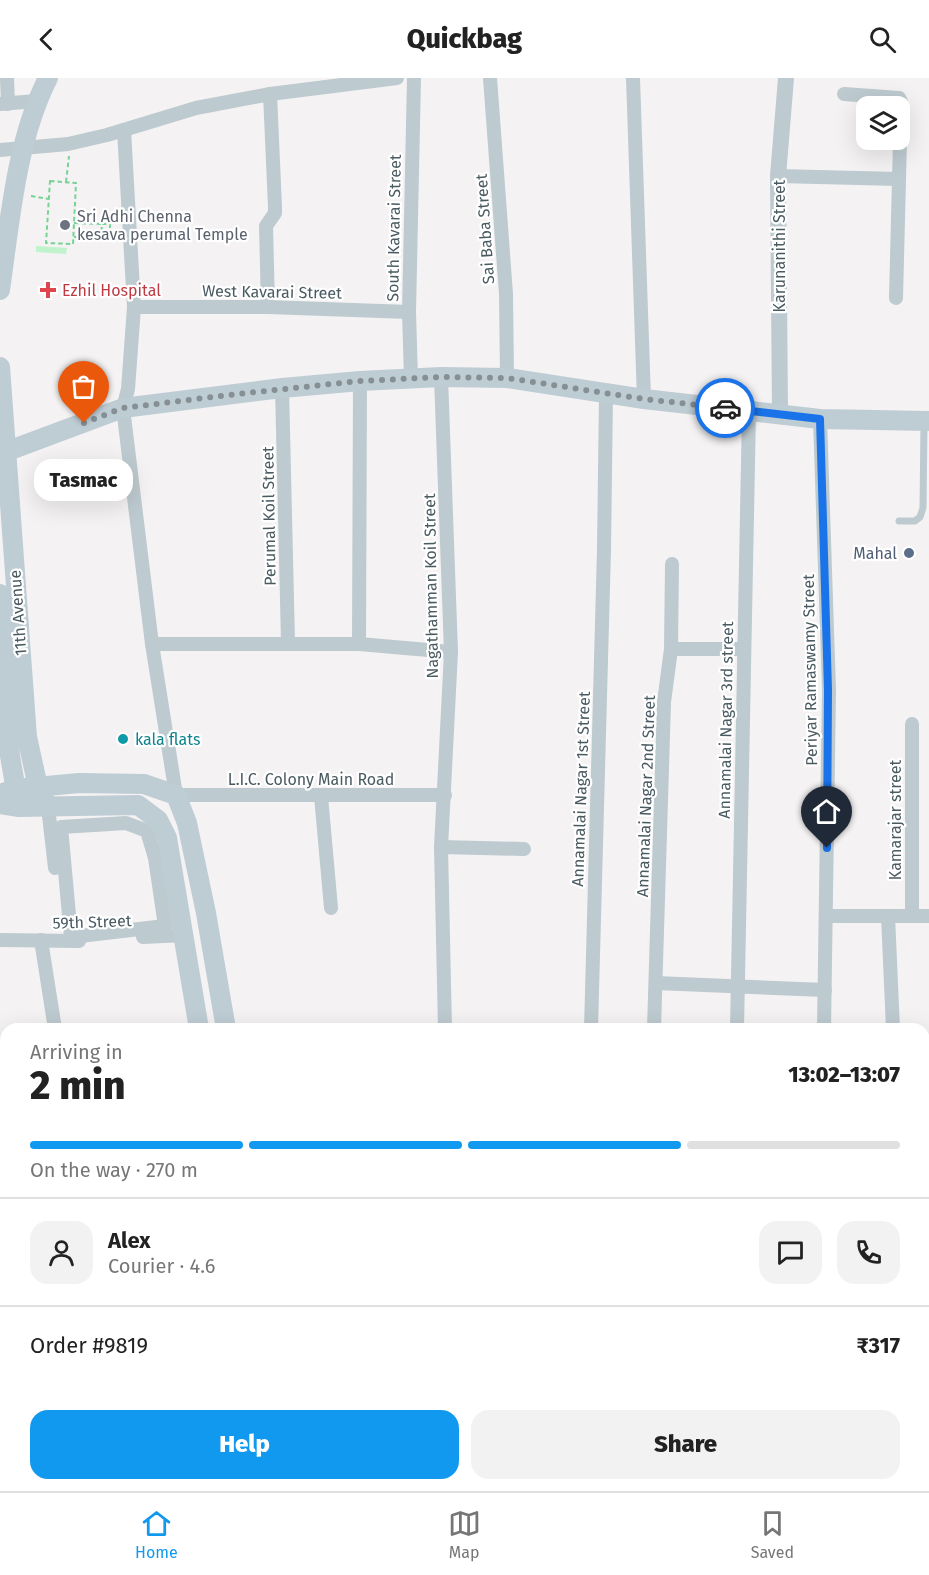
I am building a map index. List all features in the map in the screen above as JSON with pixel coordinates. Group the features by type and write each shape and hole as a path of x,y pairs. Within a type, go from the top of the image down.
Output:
{"main road":[{"path":"0,290 3,248 23,148 36,101 48,78"},
{"name":"11th Avenue","path":"0,367 3,452 27,736 38,787 48,807"},
{"path":"3,452 123,408 282,388 441,377 507,378 644,399 820,419 926,421"},
{"name":"11th Avenue","path":"0,594 2,701 10,756 8,798"},
{"path":"8,798 38,787 79,783 144,784 176,795 189,834 225,1023"},
{"path":"8,798 48,807 138,805 158,820 167,838 163,857 185,935 198,1023"}],"street":[{"path":"7,78 4,104 36,101"},
{"path":"0,150 68,144 196,108 270,94 312,83 397,78"},
{"name":"South Kavarai Street","path":"411,379 409,312 414,78"},
{"name":"Sai Baba Street","path":"490,78 506,294 507,378"},
{"path":"633,78 644,399"},
{"name":"Karunanithi Street","path":"780,415 778,176 786,78"},
{"path":"268,306 266,226 275,213 270,94"},
{"path":"844,94 872,96"},
{"path":"124,130 134,307 128,389 123,408 152,644 176,795"},
{"path":"896,298 899,150"},
{"path":"778,176 898,179"},
{"name":"West Kavarai Street","path":"134,307 268,306 409,312"},
{"name":"Nagathamman Koil Street","path":"441,377 451,652 441,846 444,1023"},
{"path":"359,644 360,381"},
{"name":"Perumal Koil Street","path":"282,388 288,642"},
{"name":"Annamalai Nagar 1st Street","path":"591,1023 606,394"},
{"name":"Annamalai Nagar 3rd street","path":"737,1023 749,411"},
{"name":"Periyar Ramaswamy Street","path":"820,419 828,690 824,1023"},
{"name":"Annamalai Nagar 2nd Street","path":"654,1023 664,702 671,649 672,564"},
{"path":"152,644 288,642 359,644 451,652"},
{"path":"671,649 744,649"},
{"name":"Kamarajar street","path":"912,724 912,916"},
{"name":"L.I.C. Colony Main Road","path":"176,795 445,795"},
{"path":"321,796 331,908"},
{"path":"48,807 64,942"},
{"path":"126,823 147,831 163,857 165,926 71,937 61,827 126,823"},
{"path":"441,846 524,849"},
{"path":"827,916 929,916"},
{"path":"888,916 893,1023"},
{"name":"59th Street","path":"0,940 64,942 185,935"},
{"path":"41,940 54,1023"},
{"path":"656,983 825,990"}],"lane":[{"path":"899,521 915,521 920,517 923,508 926,421"}],"path":[{"path":"66,182 68,144"},
{"path":"50,181 76,183 73,244 46,243 49,199 50,181"},
{"path":"15,192 49,199"},
{"path":"74,223 111,224 110,238 74,237"},
{"path":"101,238 102,224"}],"green space":[{"path":"36,246 67,248 66,254 36,252"}],"way so far":[{"path":"84,423 123,408 282,388 441,377 507,378 644,399 725,408"}],"place":[{"name":"Sri Adhi Chenna kesava perumal Temple","path":"65,225"},
{"name":"Ezhil Hospital","path":"48,290"},
{"name":"Tasmac","path":"84,423"},
{"name":"Mahal","path":"909,553"},
{"name":"kala flats","path":"123,739"}],"route":[{"path":"725,408 820,419 828,690 827,848"}]}
